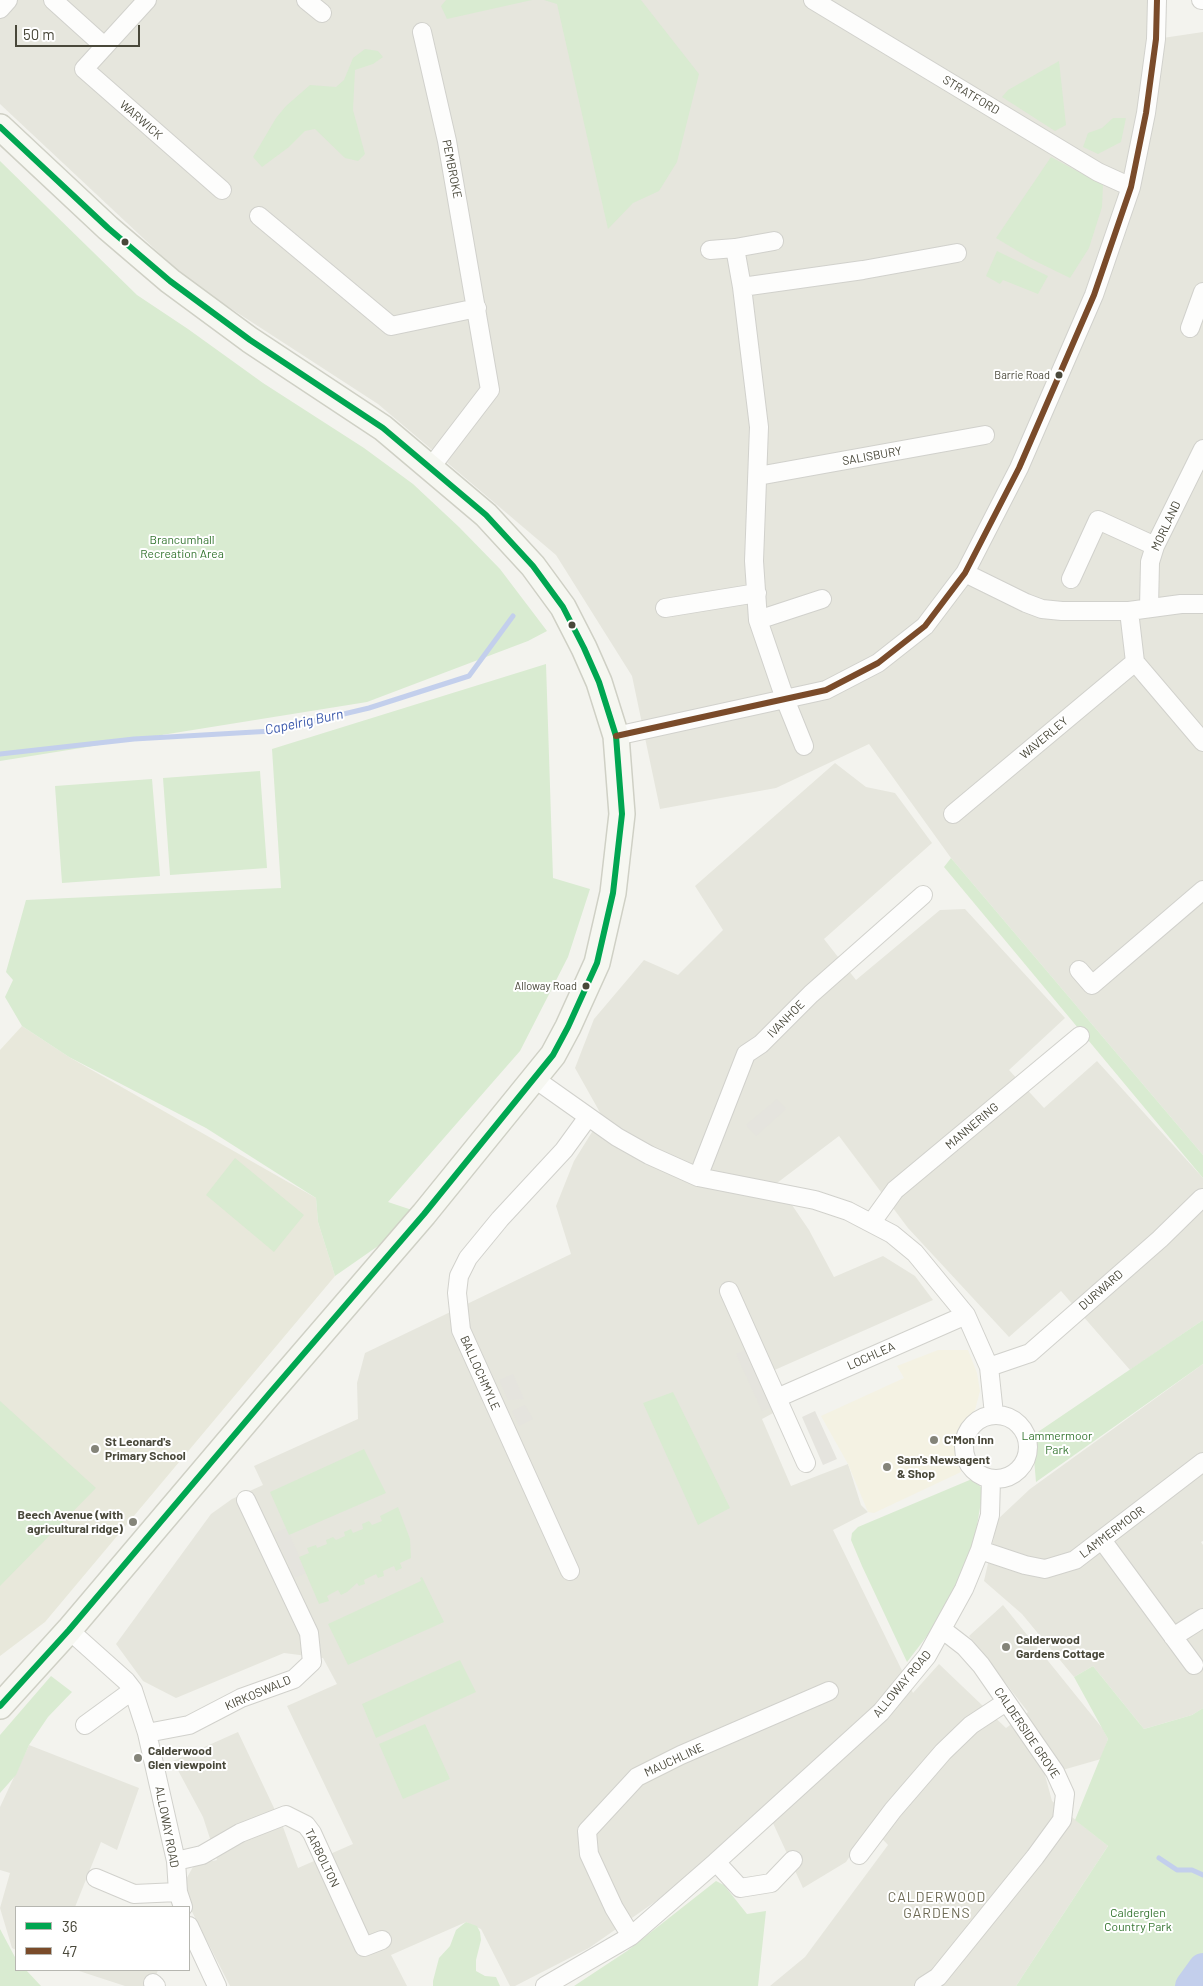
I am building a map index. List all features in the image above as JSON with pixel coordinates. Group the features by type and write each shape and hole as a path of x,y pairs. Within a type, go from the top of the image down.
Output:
{"street":[{"path":"0,9 8,0"},
{"path":"53,0 104,46"},
{"name":"WARWICK","path":"147,0 84,69 222,190"},
{"path":"306,0 322,13"},
{"name":"STRATFORD","path":"814,0 1098,172 1131,187"},
{"path":"616,736 826,690 878,663 926,626 965,573 1018,468 1094,295 1131,187 1146,113 1156,39 1158,0"},
{"name":"PEMBROKE","path":"422,32 447,141 490,390 431,467"},
{"path":"0,127 108,228 170,281 250,340 383,428 431,467 486,515 533,566 563,607 599,682 616,736 622,814 613,893 597,963 553,1055 535,1080 424,1214 69,1630 0,1706"},
{"path":"260,216 391,326 477,308"},
{"path":"710,250 735,248 774,241"},
{"path":"735,248 742,287 759,427 754,561 758,620 785,700 804,746"},
{"path":"742,287 863,270 957,253"},
{"path":"1190,328 1203,292"},
{"name":"SALISBURY","path":"758,476 985,435"},
{"name":"MORLAND","path":"1149,608 1150,562 1203,449"},
{"path":"1071,578 1098,520 1156,546"},
{"path":"965,573 1042,609 1129,612 1181,604 1203,604"},
{"path":"665,608 757,593"},
{"path":"758,620 822,599"},
{"path":"1129,612 1135,662 1203,742"},
{"name":"WAVERLEY","path":"953,814 1135,662"},
{"path":"1079,970 1092,985 1203,890"},
{"name":"IVANHOE","path":"698,1177 746,1054 761,1044 811,994 922,895"},
{"name":"MANNERING","path":"872,1222 895,1190 1080,1036"},
{"path":"535,1080 617,1137 649,1155 698,1177 815,1200 848,1211 892,1234 915,1254 966,1315 989,1367 994,1414"},
{"name":"BALLOCHMYLE","path":"570,1571 461,1330 457,1293 459,1276 468,1258 480,1242 564,1150 588,1117"},
{"name":"DURWARD","path":"989,1367 1030,1353 1203,1199"},
{"path":"729,1291 806,1463"},
{"name":"LOCHLEA","path":"777,1398 966,1315"},
{"path":"994,1414 1012,1419 1019,1425 1028,1441 1028,1451 1025,1461 1019,1469 1001,1479 991,1479 973,1470 967,1461 964,1451 964,1440 974,1422 984,1416 994,1414"},
{"name":"LAMMERMOOR","path":"980,1550 1025,1565 1045,1569 1075,1560 1203,1462"},
{"name":"ALLOWAY ROAD","path":"545,1986 631,1936 716,1862 880,1712 927,1656 964,1589 980,1550 990,1514 991,1479"},
{"name":"KIRKOSWALD","path":"147,1733 189,1725 241,1698 294,1679 312,1662 309,1633 246,1500"},
{"path":"1102,1540 1194,1665"},
{"path":"1173,1637 1203,1618"},
{"name":"ALLOWAY ROAD","path":"69,1630 126,1681 133,1690 147,1733 176,1861 180,1900"},
{"name":"CALDERSIDE GROVE","path":"924,1986 938,1977 1062,1820 1065,1794 1056,1772 981,1665 965,1647 943,1630"},
{"path":"85,1725 133,1690"},
{"name":"MAUCHLINE","path":"631,1936 614,1908 589,1854 587,1831 637,1777 681,1755 829,1691"},
{"path":"859,1855 893,1810 943,1752 971,1725 1006,1702"},
{"name":"TARBOLTON","path":"176,1861 202,1855 240,1834 286,1815 306,1825 312,1833 364,1947 382,1940"},
{"path":"716,1862 740,1888 772,1883 793,1860"},
{"path":"96,1878 134,1894 180,1900"},
{"path":"190,1928 216,1986"}],"shaded area":[{"path":"0,0 1150,0 1156,39 1203,32 1203,1155 951,858 869,744 776,788 660,809 632,676 556,555 378,404 190,282 0,104"},
{"path":"835,763 866,787 895,793 932,843 824,939 856,980 940,910 965,909 1065,1018 1009,1070 1044,1108 1097,1061 1203,1178 1203,1320 1130,1370 1061,1291 1009,1337 908,1228 839,1136 777,1183 809,1230 834,1277 883,1256 915,1276 933,1300 761,1376 777,1411 762,1419 791,1486 848,1464 861,1505 868,1512 833,1530 913,1693 939,1664 1006,1728 1028,1712 969,1636 1003,1605 1103,1729 1108,1739 1101,1759 1045,1775 1052,1801 1108,1846 1016,1986 770,1986 805,1957 888,1845 870,1826 846,1862 803,1888 766,1808 659,1899 589,1948 515,1986 510,1986 481,1929 466,1922 391,1955 407,1986 230,1986 188,1904 184,1883 194,1865 217,1860 203,1817 173,1761 238,1732 283,1827 298,1868 353,1844 287,1706 337,1684 323,1658 284,1653 176,1698 143,1681 116,1644 211,1514 232,1499 263,1485 254,1466 358,1419 357,1383 365,1353 571,1254 556,1206 574,1161 602,1116 575,1068 594,1019 644,960 678,975 723,930 695,886"},
{"name":"St Leonard's Primary School","path":"22,1026 69,1057 316,1198 318,1222 335,1276 45,1622 0,1656 0,1050"},
{"path":"777,1099 786,1109 756,1136 746,1125"},
{"path":"750,1348 775,1406 762,1411 736,1354"},
{"path":"938,1350 968,1350 977,1373 980,1391 975,1410 955,1451 961,1472 874,1513 868,1512 848,1464 821,1416 904,1378 897,1366"},
{"path":"1203,1364 1203,1541 1201,1542 1203,1545 1203,1708 1192,1715 1144,1729 1093,1666 1074,1677 1022,1614 984,1581 998,1519 1030,1489"},
{"path":"513,1374 524,1399 508,1400 499,1380"},
{"path":"525,1405 533,1419 519,1426 512,1411"},
{"path":"815,1411 837,1459 823,1465 802,1417"},
{"path":"287,1528 306,1573 295,1578 274,1533"},
{"path":"29,1745 139,1788 117,1850 101,1842 75,1906 15,1906 15,1950 12,1948 0,1908 10,1873 0,1870 0,1807"},
{"path":"79,1971 158,1971 152,1986 125,1986"}],"green space":[{"path":"446,0 532,0 447,19 441,6"},
{"path":"544,0 641,0 699,74 677,162 659,191 633,203 608,229 557,4"},
{"path":"365,49 378,51 383,57 373,64 355,70 353,110 365,154 358,161 345,158 315,129 305,131 289,147 262,167 253,157 276,118 286,106 310,85 336,87 344,80 353,58"},
{"path":"1059,61 1066,125 1055,131 1002,97 1008,90"},
{"path":"1113,118 1126,118 1121,142 1098,154 1083,147 1088,133 1102,128"},
{"path":"1051,157 1103,185 1102,207 1089,248 1070,278 1031,259 996,238"},
{"name":"Brancumhall Recreation Area","path":"0,161 137,295 263,383 364,448 413,484 500,569 547,631 528,641 367,702 0,761"},
{"path":"997,251 1048,276 1038,294 1003,280 1000,284 986,276"},
{"path":"546,664 553,878 590,889 568,957 520,1051 388,1202 424,1214 335,1276 318,1222 316,1198 206,1128 69,1057 22,1026 5,997 13,980 6,972 26,900 281,888 272,749"},
{"path":"260,771 267,868 170,875 163,778"},
{"path":"152,779 160,876 62,883 55,786"},
{"path":"951,858 1203,1155 1203,1178 944,867"},
{"path":"235,1158 304,1215 274,1252 206,1195"},
{"name":"Lammermoor Park","path":"1203,1320 1203,1364 1036,1482 1032,1436"},
{"path":"673,1392 730,1508 698,1525 643,1403"},
{"path":"0,1401 96,1488 0,1586"},
{"path":"364,1449 386,1493 289,1535 270,1492"},
{"path":"972,1479 982,1488 981,1502 974,1543 965,1570 937,1623 907,1662 862,1566 851,1540 852,1533 858,1527"},
{"path":"398,1507 410,1539 411,1558 400,1563 402,1568 396,1571 394,1566 383,1571 384,1576 378,1578 376,1574 364,1580 365,1584 359,1586 357,1583 341,1595 338,1590 327,1596 329,1601 319,1604 299,1557 309,1553 307,1548 316,1545 317,1548 327,1544 326,1540 333,1537 336,1540 345,1536 344,1532 351,1529 353,1533 363,1529 362,1524 369,1521 372,1525 382,1521 380,1516"},
{"path":"422,1577 444,1622 348,1665 328,1624 421,1581 420,1578"},
{"path":"460,1660 476,1692 376,1738 362,1704"},
{"name":"Calderglen Country Park","path":"1093,1666 1144,1729 1192,1715 1203,1708 1203,1986 1016,1986 1108,1846 1075,1820 1108,1739 1074,1677"},
{"path":"51,1676 72,1692 48,1717 29,1745 16,1775 0,1793 0,1735"},
{"path":"425,1724 450,1779 403,1799 379,1744"},
{"path":"716,1881 724,1885 747,1914 766,1911 758,1986 574,1986 627,1951"},
{"path":"466,1922 477,1926 480,1932 481,1940 476,1960 476,1971 485,1976 496,1977 500,1986 433,1986 439,1958 450,1946 456,1930"},
{"path":"0,1929 15,1957 15,1971 27,1971 41,1986 0,1986"}],"waterway":[{"name":"Capelrig Burn","path":"0,754 134,739 272,731 369,708 469,676 513,616"},
{"path":"1159,1858 1177,1870 1192,1870 1203,1875"},
{"path":"1190,1986 1203,1968"}],"transit line":[{"name":"47","path":"616,736 826,690 878,663 925,626 965,573 1019,468 1094,295 1131,187 1146,113 1156,39 1157,0"},
{"name":"36","path":"0,127 108,228 170,281 250,340 383,428 486,515 533,566 563,607 599,682 616,736 622,814 613,893 597,963 553,1055 424,1214 69,1630 0,1706"}],"place":[{"name":"Barrie Road","path":"1059,375"},
{"name":"Alloway Road","path":"586,986"},
{"name":"C'Mon Inn","path":"934,1440"},
{"name":"St Leonard's Primary School","path":"95,1449"},
{"name":"Sam's Newsagent & Shop","path":"887,1467"},
{"name":"Beech Avenue (with agricultural ridge)","path":"133,1522"},
{"name":"Calderwood Gardens Cottage","path":"1006,1647"},
{"name":"Calderwood Glen viewpoint","path":"138,1758"}],"district":[{"name":"CALDERWOOD GARDENS","path":"937,1905"}]}
